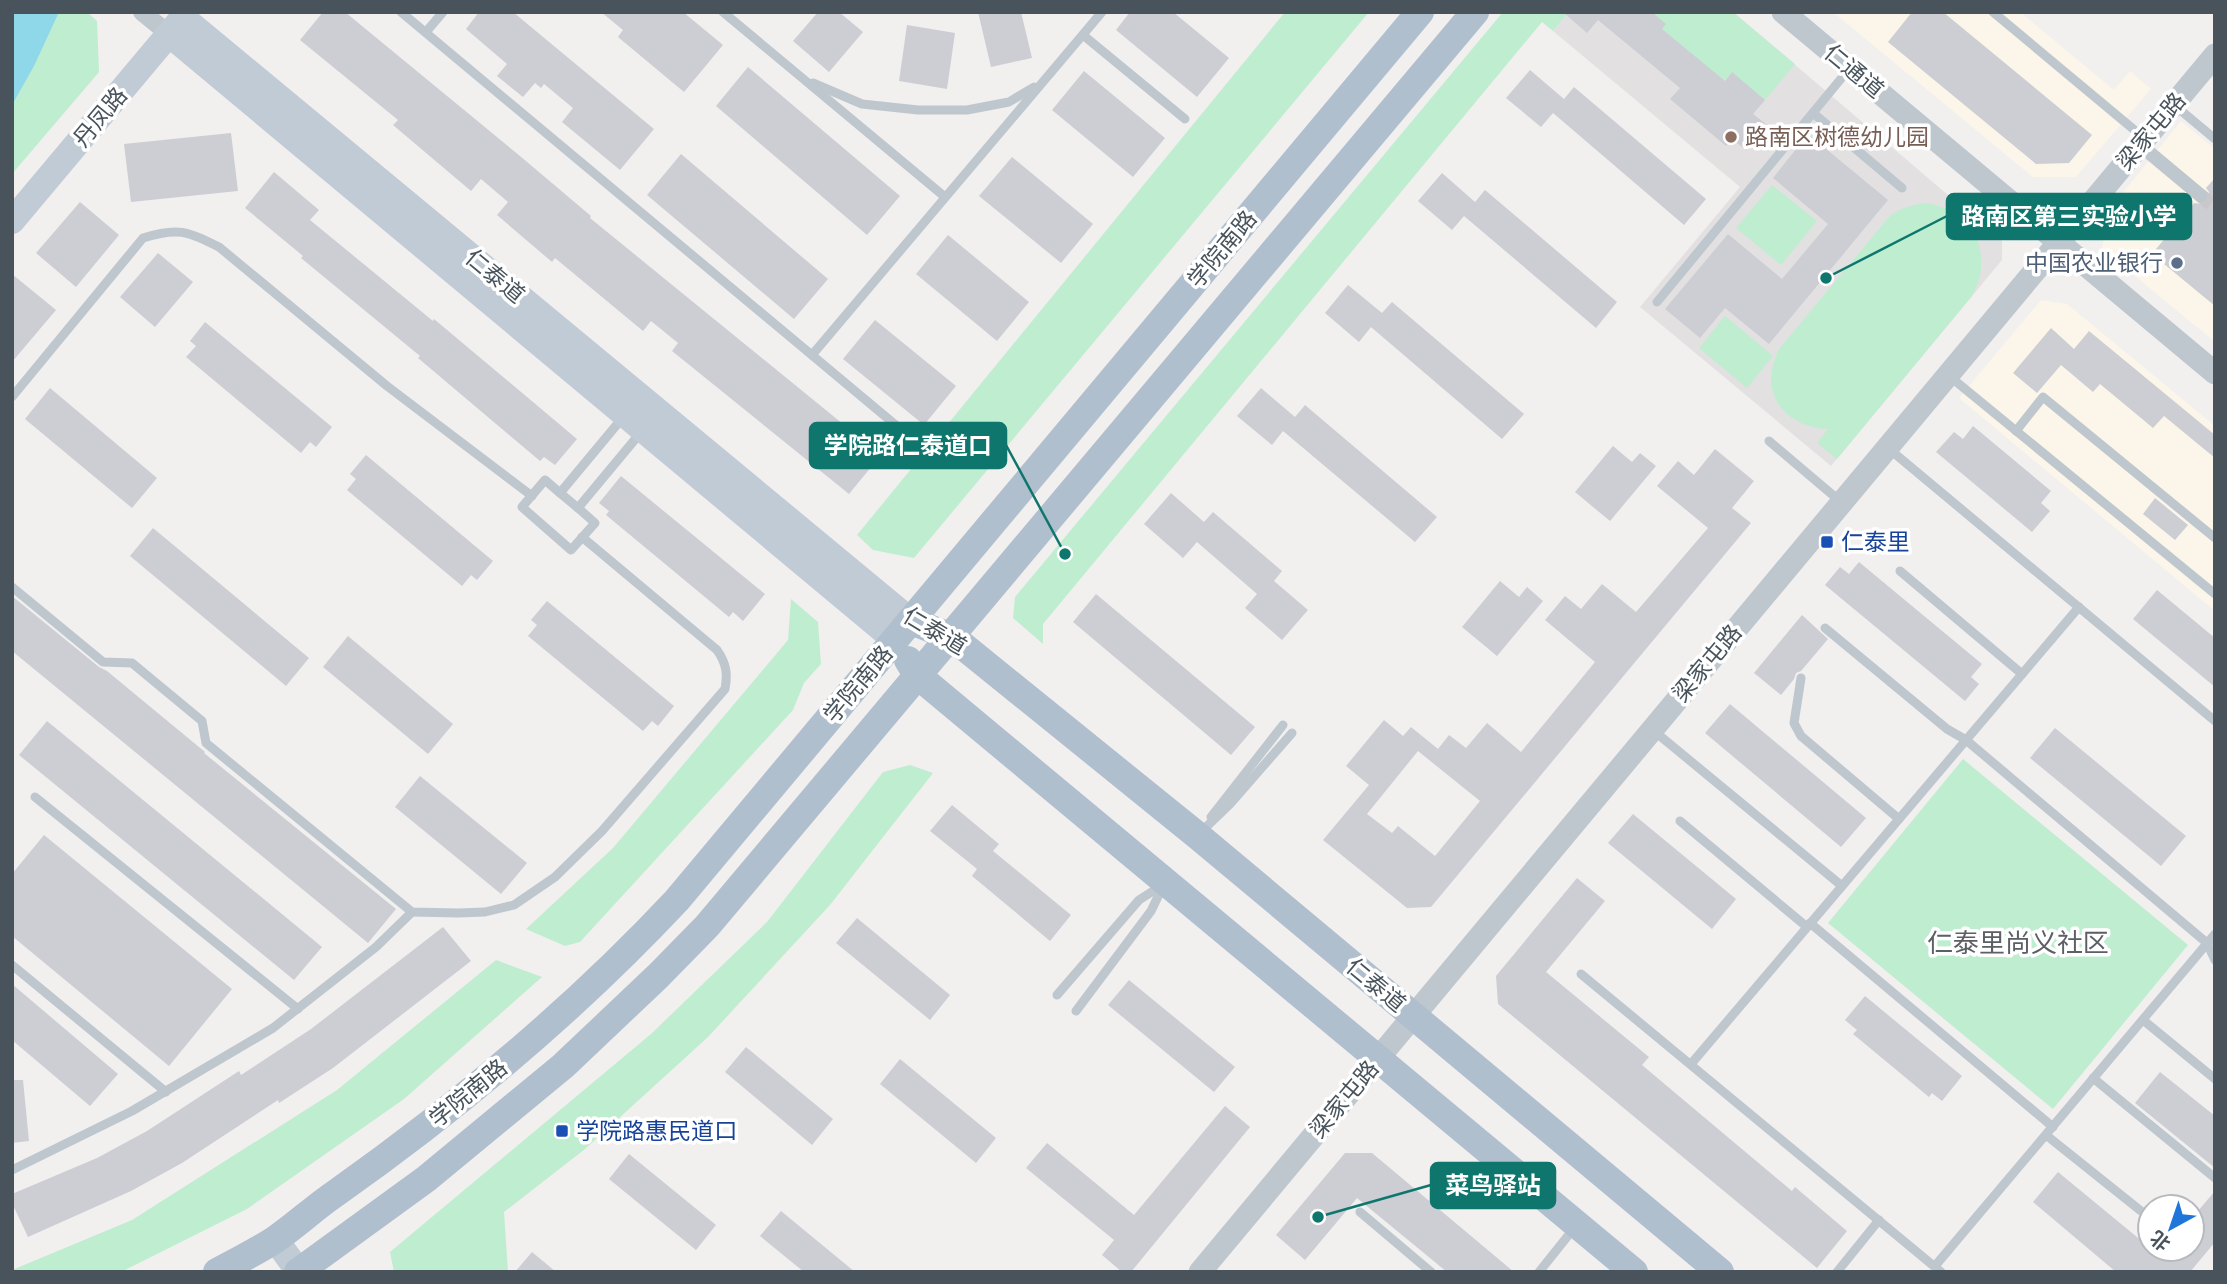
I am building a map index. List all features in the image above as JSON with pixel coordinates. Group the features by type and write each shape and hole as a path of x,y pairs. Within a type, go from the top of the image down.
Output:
{"main road":[{"name":"学院南路","path":"217,1272 250,1264 275,1239 318,1205 396,1151 539,1035 635,944 677,900 1420,12"},
{"name":"学院南路","path":"298,1272 436,1171 563,1066 707,926 1475,12"},
{"name":"丹凤路","path":"12,221 179,19"},
{"name":"仁泰道","path":"179,19 634,422 903,630 952,637 1198,836 1720,1272"},
{"name":"仁泰道","path":"179,19 903,630 916,675 1634,1272"},
{"path":"275,1239 298,1272"}],"street":[{"path":"142,12 179,19"},
{"name":"仁通道","path":"1783,12 2215,373"},
{"name":"梁家屯路","path":"1200,1272 2215,55"},
{"path":"2142,141 2200,195"}],"lane":[{"path":"401,12 898,427"},
{"path":"426,32 443,12"},
{"path":"812,355 1101,12"},
{"path":"1993,12 2142,141"},
{"path":"726,14 945,197"},
{"path":"1083,35 1185,119"},
{"path":"1657,302 1850,68"},
{"path":"802,78 862,104 918,110 967,110 1009,103 1042,82"},
{"path":"2173,104 2215,139"},
{"path":"1813,113 1902,187"},
{"path":"12,397 143,238 164,231 191,233 219,247 387,386 532,496"},
{"path":"1947,375 2215,594"},
{"path":"2016,431 2043,397 2215,538"},
{"path":"560,493 634,422"},
{"path":"578,508 634,422"},
{"path":"1769,441 1841,502"},
{"path":"1886,447 2215,721"},
{"path":"545,480 595,523 571,550 522,507 532,496 545,480"},
{"path":"12,587 103,662 132,663 142,671 202,720 206,743 412,912 485,912 514,905 555,877 602,831 724,689 727,677 724,660 717,650 582,537"},
{"path":"1900,571 2022,674"},
{"path":"1691,1064 2079,607"},
{"path":"1825,628 1947,729 1966,740 2207,943 2215,960"},
{"path":"1801,678 1794,723 1801,736 1899,819"},
{"path":"1198,836 1283,725"},
{"path":"1651,729 1842,886"},
{"path":"1198,836 1292,733"},
{"path":"35,797 298,1009"},
{"path":"1680,821 1809,925 2136,1207"},
{"path":"1057,995 1139,900 1165,883"},
{"path":"1076,1011 1152,911 1165,883"},
{"path":"12,1170 55,1151 166,1091 273,1028 376,947 412,912"},
{"path":"1581,974 1938,1269 2049,1131 2215,933"},
{"path":"12,965 166,1091"},
{"path":"2143,1020 2215,1079"},
{"path":"2094,1078 2215,1178"},
{"path":"1360,1212 1431,1272"},
{"path":"1837,1272 1880,1220"},
{"path":"1539,1272 1577,1225"}],"shaded area":[{"path":"1569,12 1733,12 2002,241 2002,260 1831,466 1640,307 1740,187 1553,31"},
{"path":"1833,12 2020,12 2114,90 2130,71 2151,89 2076,177 2033,177"},
{"path":"2181,121 2215,149 2215,342 2102,249 2108,211"},
{"path":"2041,300 2067,304 2215,426 2215,611 1959,398"}],"green space":[{"path":"12,12 87,12 97,21 99,72 12,174"},
{"path":"1285,12 1369,12 914,558 873,550 857,535"},
{"path":"1503,12 1569,12 1553,31 1542,22 1043,624 1043,644 1013,618 1015,597"},
{"path":"1652,12 1733,12 1795,64 1765,100 1732,73 1724,81 1662,29 1666,24"},
{"path":"1772,185 1817,221 1781,265 1736,228"},
{"path":"1927,203 1952,212 1970,227 1980,248 1978,283 1972,296 1837,459 1817,443 1828,429 1816,428 1795,419 1779,404 1771,383 1775,360 1779,349 1888,218 1906,207"},
{"path":"1725,316 1773,356 1747,388 1699,348"},
{"path":"791,599 818,622 821,664 804,683 793,710 580,942 565,946 526,929 613,848 788,640"},
{"path":"1963,759 2188,945 2053,1109 1828,923"},
{"path":"910,765 933,773 830,905 708,1037 585,1149 504,1212 508,1272 394,1272 390,1252 651,1034 767,922 883,772"},
{"path":"496,960 542,977 404,1099 247,1209 121,1272 12,1272 132,1220 337,1090"}],"water":[{"path":"12,12 59,12 12,105"}],"building":[{"path":"323,12 345,12 520,156 591,216 590,218 881,455 849,494 672,351 678,343 651,321 643,331 555,258 552,262 497,215 508,202 481,179 471,191 393,125 398,120 300,40"},
{"path":"479,12 513,12 654,129 620,170 562,122 573,108 544,84 541,88 535,83 523,97 497,76 507,64 466,29"},
{"path":"601,12 683,12 723,45 684,92 618,37 623,30"},
{"path":"818,12 839,12 863,32 829,72 793,41"},
{"path":"978,12 1021,12 1032,58 991,67"},
{"path":"1130,12 1173,12 1229,58 1197,97 1116,30"},
{"path":"1563,12 1652,12 1666,24 1662,29 1725,81 1732,72 1765,100 1753,114 1767,125 1746,150 1732,139 1726,146 1670,99 1680,88 1598,20 1587,33"},
{"path":"1912,12 1943,12 2092,135 2069,163 2036,164 1888,42"},
{"path":"907,25 955,33 947,89 899,81"},
{"path":"748,67 900,196 867,235 716,106"},
{"path":"1530,70 1564,99 1574,87 1706,199 1684,225 1553,113 1541,127 1506,98"},
{"path":"1084,71 1165,138 1133,177 1052,110"},
{"path":"231,133 238,191 131,202 124,144"},
{"path":"1808,134 1888,200 1769,344 1725,308 1700,338 1665,309 1728,234 1782,279 1828,224 1773,178"},
{"path":"681,154 828,279 794,319 647,195"},
{"path":"1012,157 1093,224 1061,263 979,196"},
{"path":"274,172 319,210 310,220 577,439 555,465 544,457 540,461 245,208"},
{"path":"1442,173 1475,202 1485,190 1617,302 1596,328 1464,216 1452,230 1418,201"},
{"path":"2215,178 2215,306 2152,254 2194,203 2203,204 2208,201 2209,192 2206,188"},
{"path":"80,202 119,235 76,287 36,253"},
{"path":"948,235 1029,302 997,341 916,274"},
{"path":"158,253 193,282 155,327 120,297"},
{"path":"12,274 56,310 12,362"},
{"path":"1348,285 1382,313 1392,302 1524,414 1502,439 1371,327 1359,342 1325,313"},
{"path":"875,320 956,386 924,425 843,359"},
{"path":"205,322 332,427 316,447 310,442 301,453 186,357 196,346 190,341"},
{"path":"2051,328 2074,349 2089,331 2215,435 2215,458 2164,416 2153,428 2100,384 2093,392 2061,365 2037,393 2013,373"},
{"path":"50,388 157,478 132,508 25,419"},
{"path":"1261,388 1295,417 1305,405 1437,517 1415,542 1283,431 1272,445 1237,416"},
{"path":"1973,426 2051,491 2041,503 2050,511 2032,532 1936,452 1954,432 1963,439"},
{"path":"1613,446 1632,462 1640,453 1656,466 1610,521 1575,492"},
{"path":"1715,449 1754,481 1732,508 1751,523 1431,907 1407,908 1323,840 1369,785 1346,766 1384,720 1403,736 1411,727 1438,749 1449,735 1466,748 1487,723 1521,752 1595,662 1545,620 1565,596 1581,609 1602,584 1636,612 1708,528 1657,486 1678,461 1694,475","holes":["1418,751 1480,801 1435,856 1398,826 1392,833 1367,814"]},
{"path":"366,455 493,561 477,580 471,575 462,586 347,490 356,479 350,474"},
{"path":"621,476 765,594 743,621 733,612 729,617 606,515 609,511 599,503"},
{"path":"1171,493 1204,522 1213,512 1282,571 1274,581 1308,610 1282,640 1245,608 1257,594 1197,542 1183,558 1144,524"},
{"path":"2155,498 2188,525 2175,540 2143,514"},
{"path":"153,528 309,658 286,686 130,556"},
{"path":"1859,562 1982,664 1971,677 1979,684 1965,701 1825,585 1840,567 1849,574"},
{"path":"1500,581 1519,597 1527,587 1543,601 1497,656 1462,627"},
{"path":"2157,590 2215,638 2215,687 2133,619"},
{"path":"1096,594 1255,727 1231,755 1073,622"},
{"path":"12,596 396,909 368,943 12,651"},
{"path":"547,601 674,706 658,726 652,721 643,731 528,636 537,625 531,620"},
{"path":"1802,615 1828,639 1801,671 1796,673 1781,695 1754,673"},
{"path":"348,636 453,724 428,754 323,667"},
{"path":"1730,704 1866,818 1841,847 1705,733"},
{"path":"47,721 322,947 294,980 19,755"},
{"path":"2055,728 2186,836 2161,866 2030,758"},
{"path":"420,776 527,863 501,894 395,807"},
{"path":"952,805 999,844 993,851 1071,915 1050,941 972,876 977,869 930,831"},
{"path":"1633,814 1736,899 1712,929 1608,843"},
{"path":"44,835 232,989 169,1066 12,936 12,874"},
{"path":"1577,878 1605,901 1546,972 1649,1057 1642,1065 1792,1191 1795,1187 1847,1231 1817,1268 1498,1004 1496,976"},
{"path":"857,918 950,995 930,1020 836,943"},
{"path":"443,927 471,961 333,1068 279,1103 278,1100 182,1163 131,1191 28,1237 12,1203 12,1194 97,1158 147,1131 239,1071 241,1075 311,1029"},
{"path":"1129,980 1235,1067 1214,1092 1108,1005"},
{"path":"12,984 118,1074 90,1106 12,1040"},
{"path":"1865,996 1962,1076 1942,1101 1932,1093 1929,1097 1853,1034 1857,1030 1845,1020"},
{"path":"746,1047 833,1119 812,1145 725,1072"},
{"path":"900,1059 996,1138 976,1163 880,1084"},
{"path":"2160,1072 2215,1116 2215,1168 2135,1103"},
{"path":"12,1080 23,1080 29,1141 12,1143"},
{"path":"1225,1106 1250,1127 1131,1272 1122,1272 1102,1255 1114,1240 1026,1168 1047,1143 1134,1215"},
{"path":"1345,1153 1372,1153 1514,1272 1447,1272 1357,1198 1305,1260 1276,1235"},
{"path":"629,1154 716,1225 696,1250 609,1179"},
{"path":"2058,1172 2136,1236 2136,1263 2198,1263 2190,1272 2116,1272 2033,1202"},
{"path":"2215,1191 2215,1242 2206,1253 2206,1202"},
{"path":"781,1211 855,1272 804,1272 760,1236"},
{"path":"532,1252 556,1272 515,1272"}],"tunnel":[{"path":"2200,195 2215,207"}],"place":[{"name":"路南区树德幼儿园","path":"1731,137"},
{"name":"中国农业银行","path":"2177,263"},
{"name":"路南区第三实验小学","path":"1826,278"},
{"name":"仁泰里","path":"1827,542"},
{"name":"学院路仁泰道口","path":"1065,554"},
{"name":"学院路惠民道口","path":"562,1131"},
{"name":"菜鸟驿站","path":"1318,1217"}],"district":[{"name":"仁泰里尚义社区","path":"2018,943"}]}
